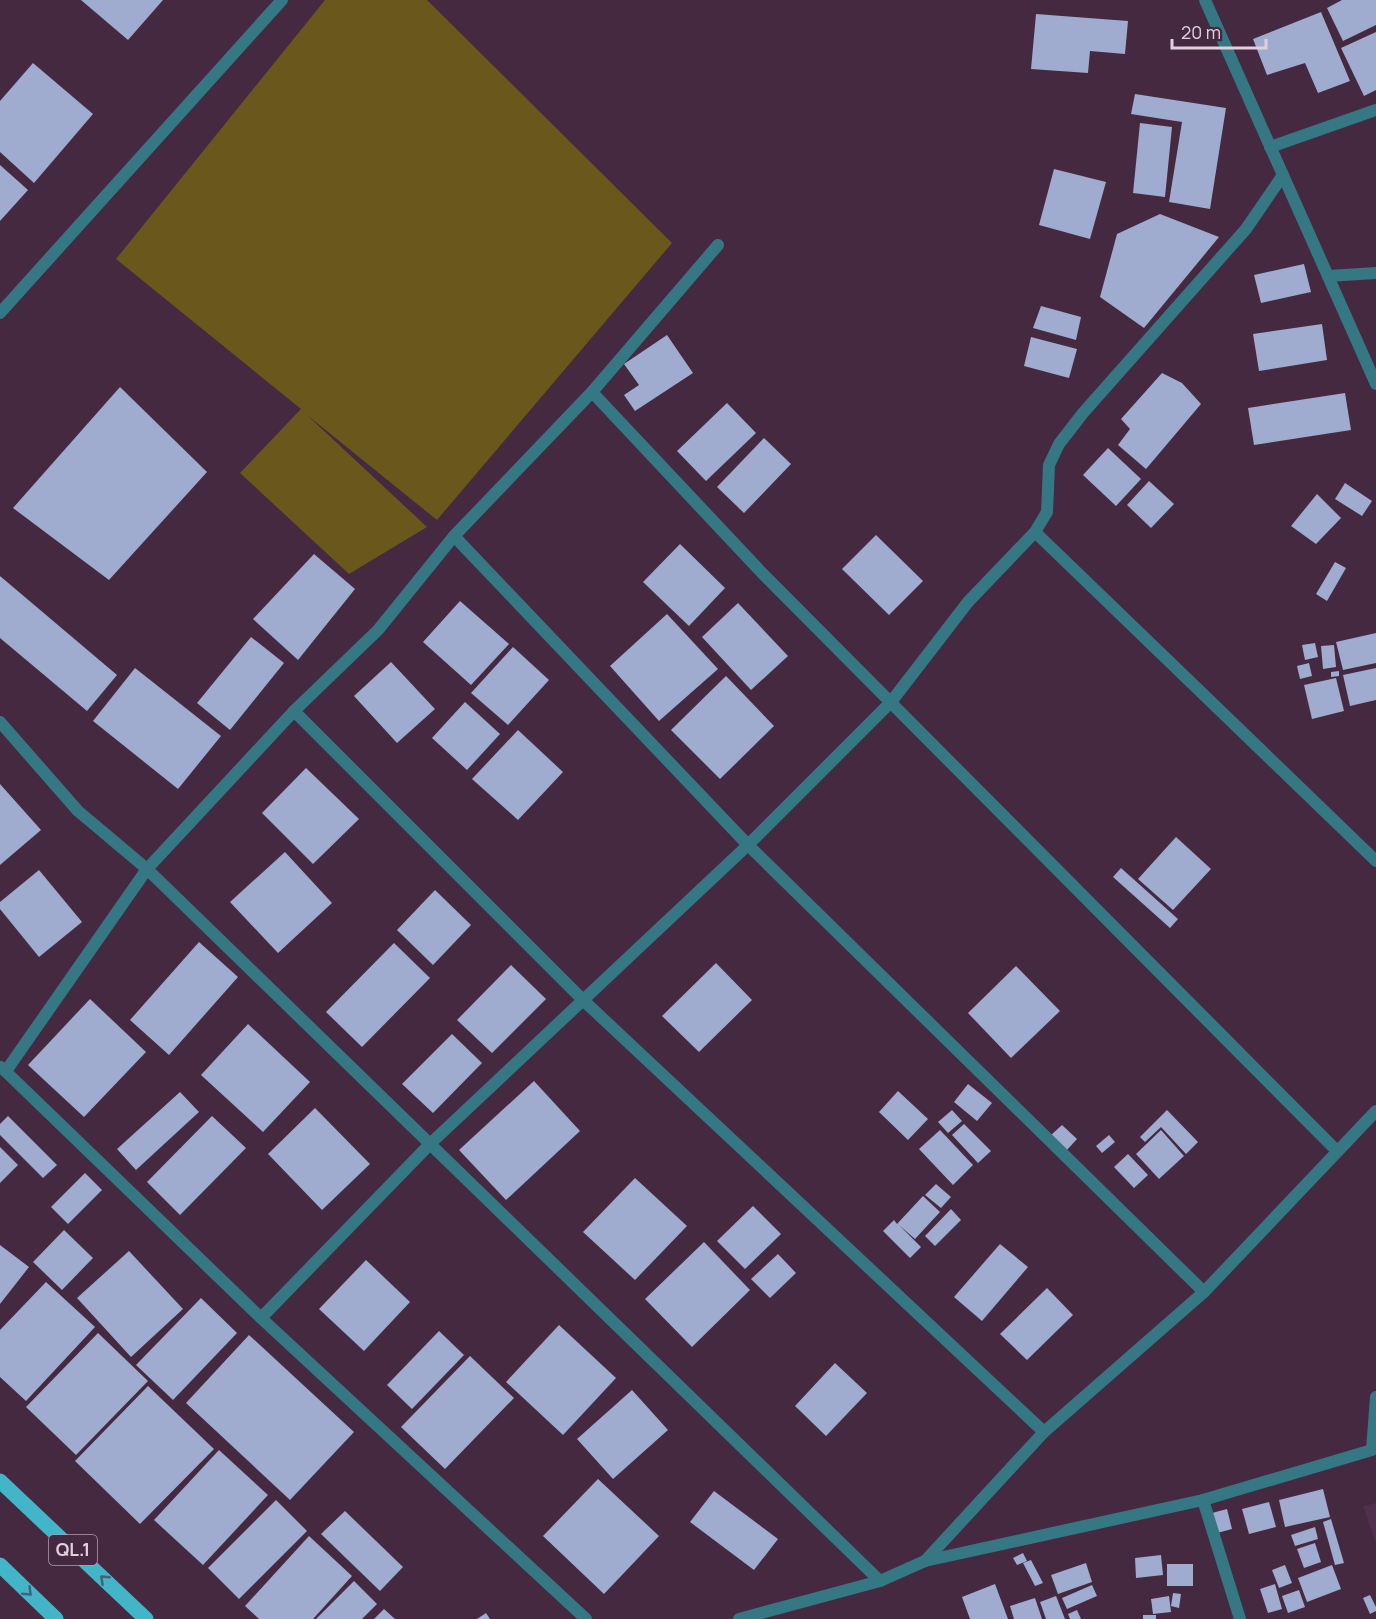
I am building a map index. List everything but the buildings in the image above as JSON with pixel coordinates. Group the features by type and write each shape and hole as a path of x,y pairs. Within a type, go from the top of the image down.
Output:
{"main road":[{"name":"QL.1","path":"0,1481 146,1619"},
{"path":"0,1565 56,1619"}],"street":[{"path":"0,313 282,0"},
{"path":"1204,0 1376,384"},
{"path":"1270,147 1376,110"},
{"path":"261,1318 431,1143 748,845 891,702 968,602 1035,532 1047,512 1049,465 1059,444 1083,413 1246,229 1283,175"},
{"path":"586,1619 261,1318 3,1069 147,869 294,711 378,630 454,536 592,392 718,245"},
{"path":"1328,276 1376,273"},
{"path":"592,392 762,573 1336,1150"},
{"path":"1035,532 1376,861"},
{"path":"454,536 748,845 1203,1292"},
{"path":"294,711 584,1001 1044,1432"},
{"path":"0,722 78,811 147,869 880,1581"},
{"path":"925,1561 1044,1432 1203,1292 1336,1150 1376,1111"},
{"path":"739,1619 880,1581 925,1561 1203,1500 1374,1450 1376,1397"},
{"path":"1203,1500 1240,1619"}],"shaded area":[{"path":"325,0 427,0 672,243 437,520 307,415 427,527 349,574 240,473 301,409 116,259"},
{"path":"1376,1503 1376,1543 1363,1506"}]}
